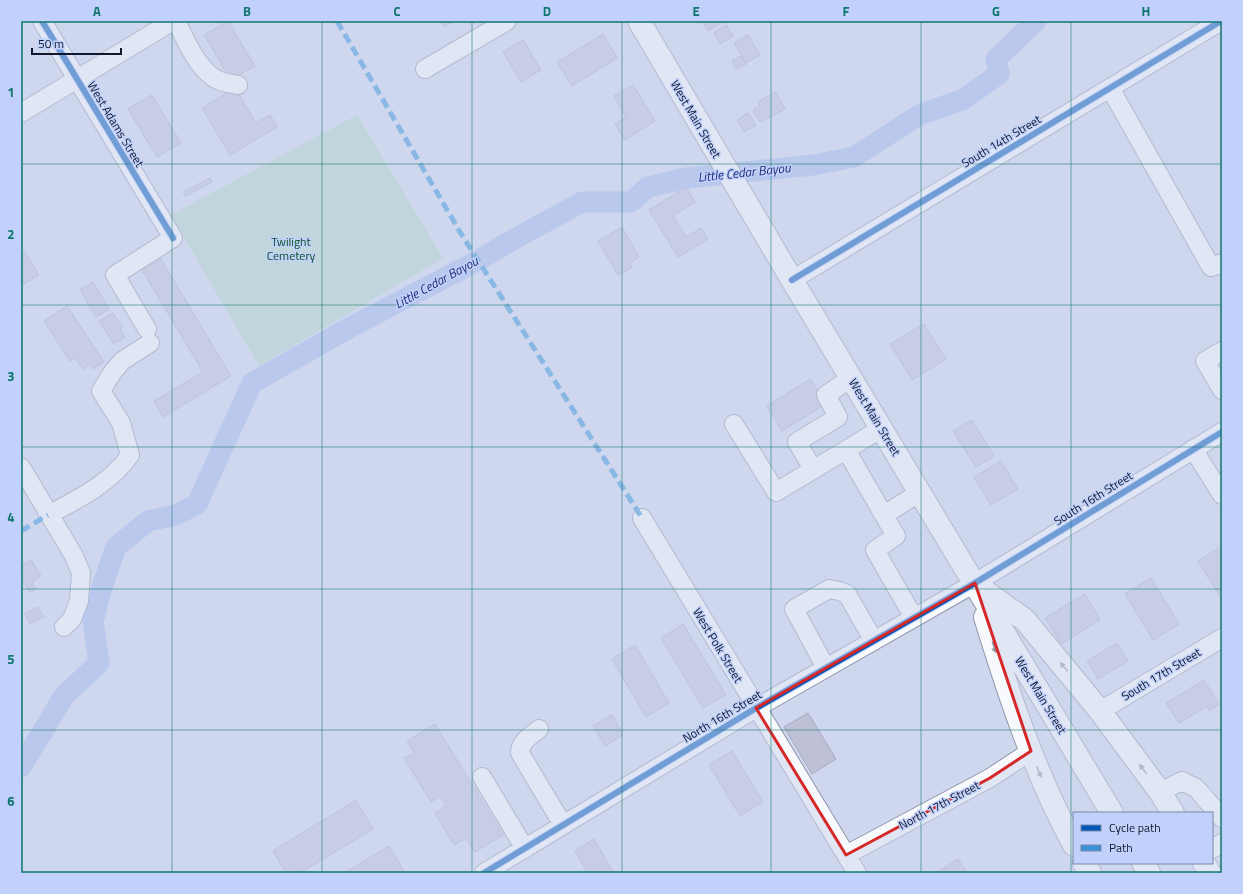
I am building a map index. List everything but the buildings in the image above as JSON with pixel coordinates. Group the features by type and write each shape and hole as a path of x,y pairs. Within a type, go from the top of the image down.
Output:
{"main road":[{"name":"West Main Street","path":"639,21 792,280 1111,812"},
{"path":"975,583 1025,620 1100,711 1160,792 1172,812"},
{"path":"975,583 1002,671 1031,751 1058,815 1073,843"},
{"path":"1085,864 1090,873"},
{"path":"1144,864 1149,873"},
{"path":"1205,864 1210,873"}],"street":[{"name":"West Adams Street","path":"42,21 76,80 173,238 115,275 149,336 122,361 112,373 101,391 121,423 130,455 122,466 94,489 48,515"},
{"path":"21,113 173,21"},
{"path":"176,21 196,59 211,76 219,81 238,85"},
{"path":"425,69 507,21"},
{"name":"South 14th Street","path":"792,280 1221,21"},
{"path":"1110,88 1211,266 1222,263"},
{"path":"1222,351 1205,361 1222,390"},
{"path":"813,469 797,442 838,417 826,395 851,378"},
{"path":"734,424 776,492 882,428"},
{"name":"South 16th Street","path":"975,583 1222,432"},
{"path":"1193,449 1222,495"},
{"path":"846,450 896,536 875,550 914,618"},
{"path":"21,467 48,515 74,556 81,573 79,601 72,619 64,627"},
{"path":"884,515 920,492"},
{"name":"West Polk Street","path":"642,518 857,873"},
{"name":"North 16th Street","path":"484,873 756,708 975,583"},
{"path":"826,668 794,610 829,589 847,594 874,641"},
{"name":"South 17th Street","path":"1100,711 1222,638"},
{"path":"540,729 522,743 520,753 563,825"},
{"name":"North 17th Street","path":"846,855 990,778 1031,751"},
{"path":"482,777 525,848"},
{"path":"1160,792 1182,781 1196,788 1222,818"},
{"path":"1213,848 1222,843"}],"highlighted area":[{"path":"975,583 1031,751 990,778 846,855 756,708"}],"green space":[{"name":"Twilight Cemetery","path":"357,115 443,258 259,366 171,215"}],"waterway":[{"name":"Little Cedar Bayou","path":"21,767 64,696 99,663 93,622 100,593 116,547 148,521 176,515 197,504 252,383 349,328 479,260 582,202 631,202 648,187 686,178 813,165 854,157 919,115 964,99 999,74 996,59 1036,21"}],"marked path":[{"path":"337,21 460,232 642,518"},
{"path":"21,531 48,515"}],"cycle path":[{"path":"42,21 173,238"},
{"path":"792,280 1221,21"},
{"path":"484,873 756,708 975,583 1222,432"}]}
